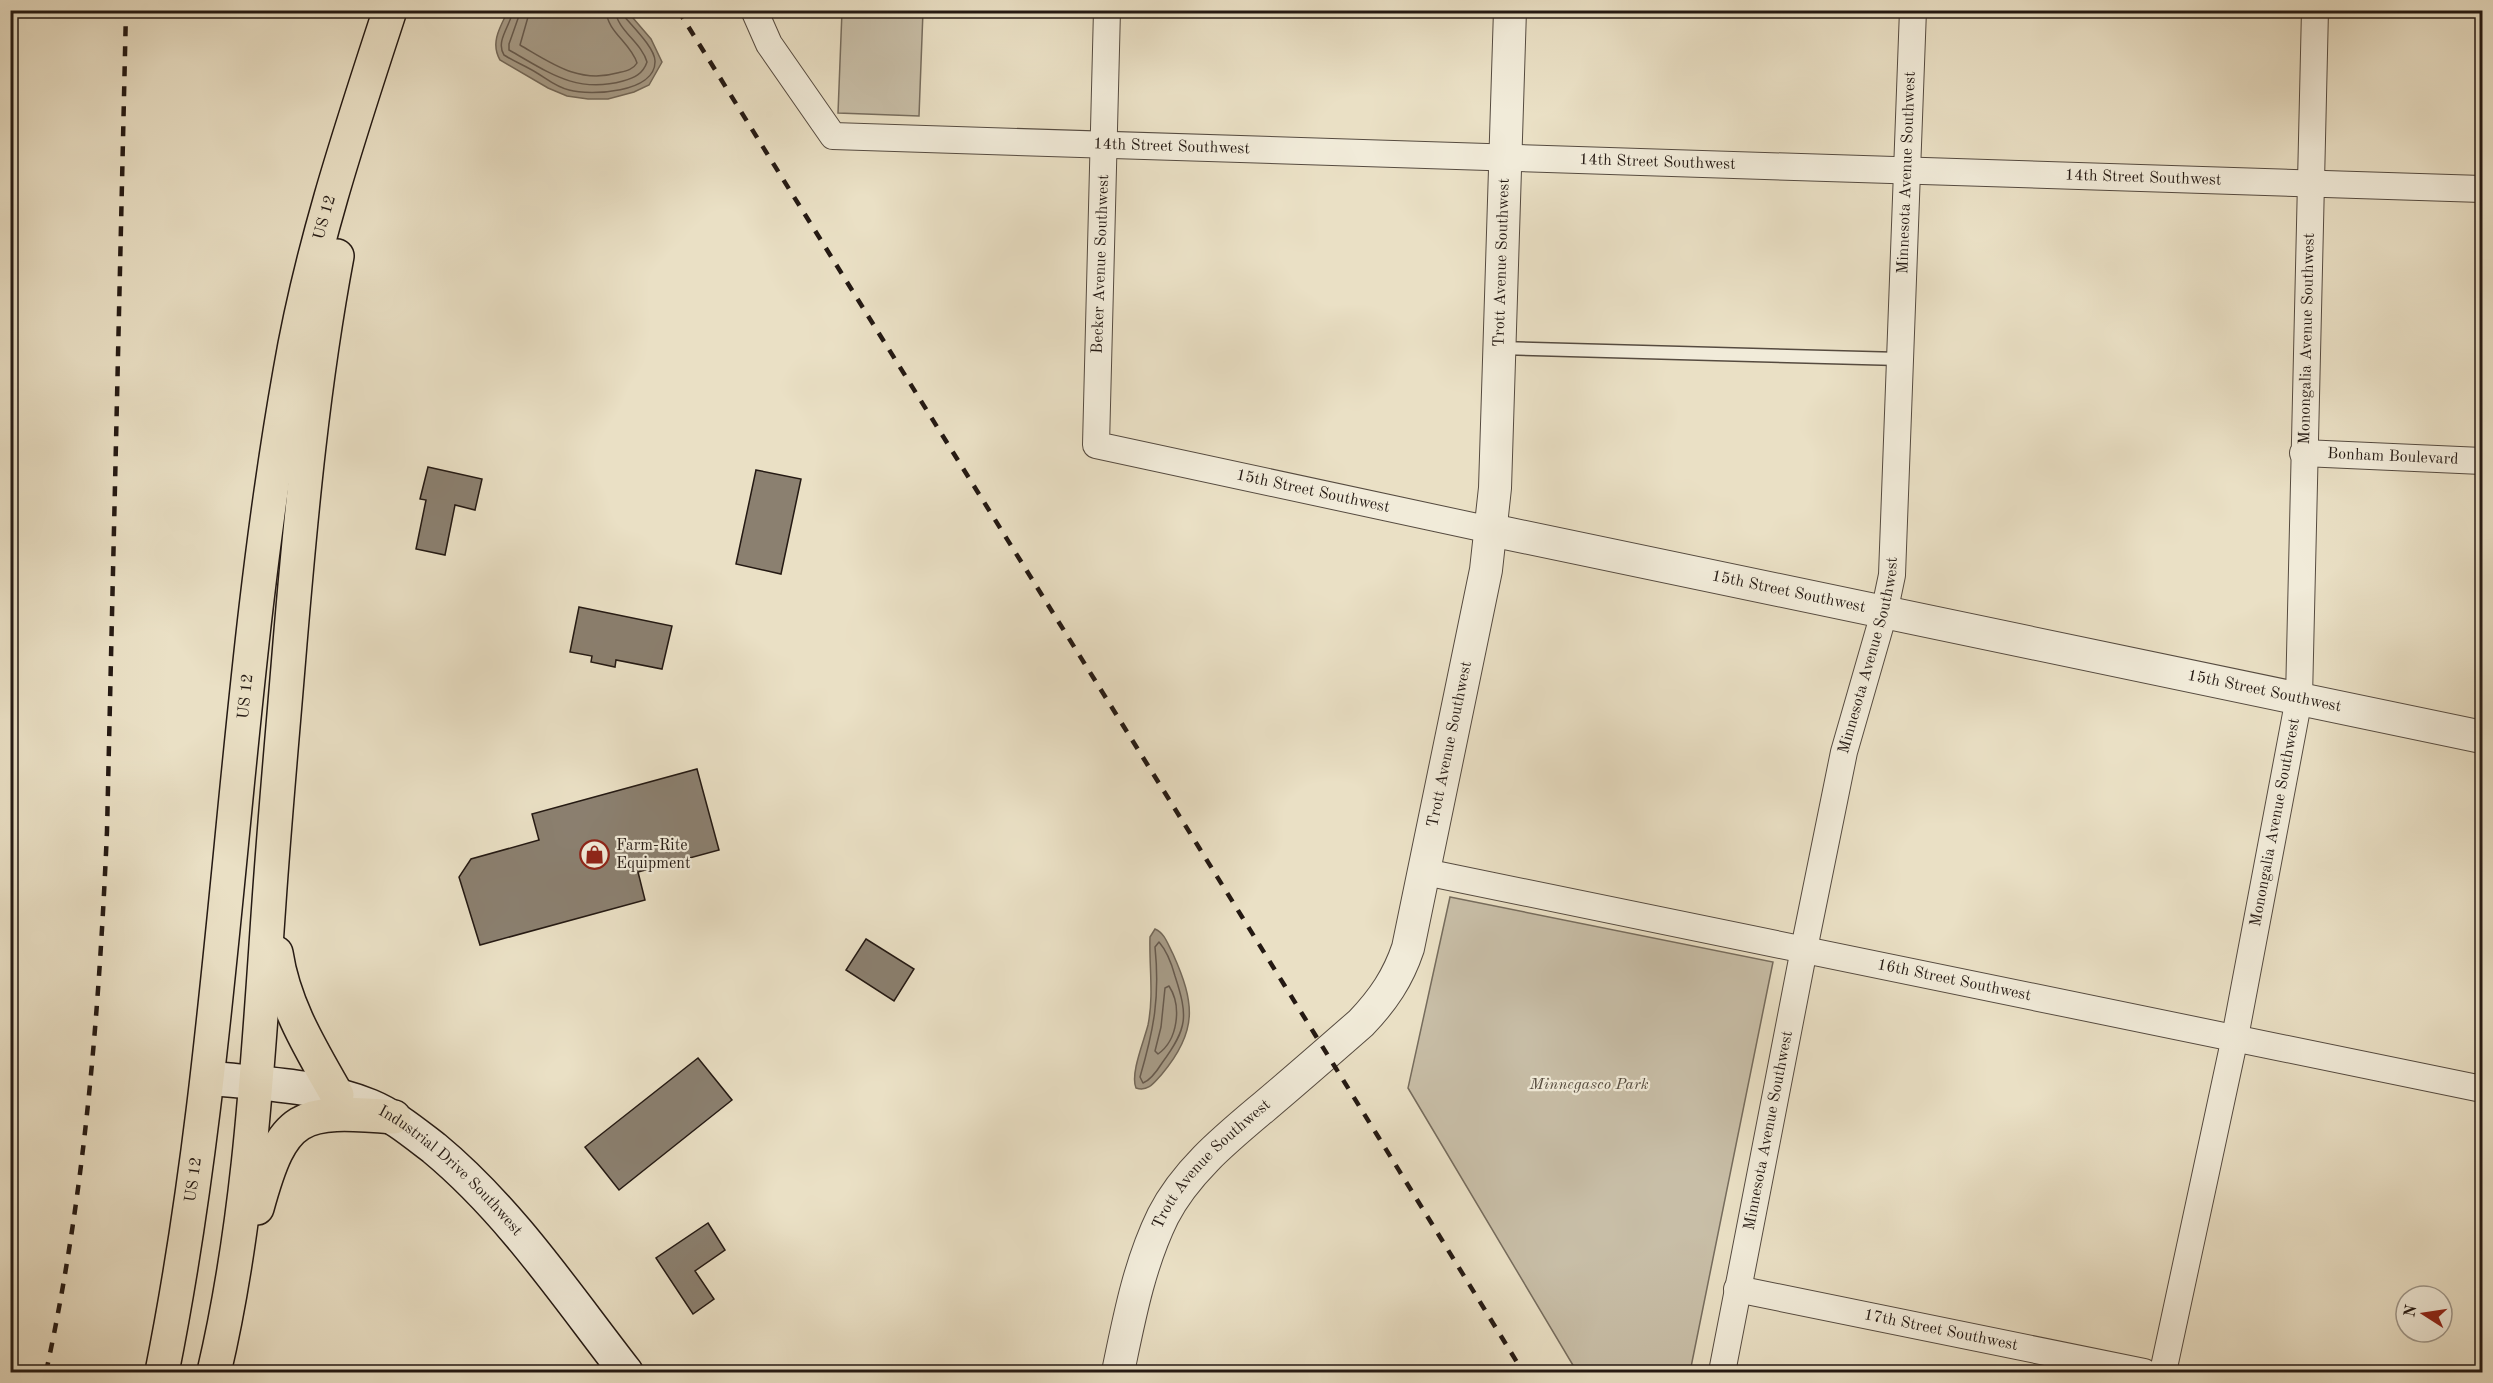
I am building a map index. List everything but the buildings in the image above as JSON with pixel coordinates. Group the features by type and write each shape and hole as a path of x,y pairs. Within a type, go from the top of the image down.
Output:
{"highway":[{"name":"US 12","path":"214,1372 223,1332 240,1225 257,1083 299,543 318,375 342,228 387,21"},
{"name":"US 12","path":"162,1372 188,1229 209,1078 264,536 283,411 323,223 347,141 387,21"},
{"path":"273,855 274,926 284,988 295,1019 337,1095"},
{"path":"223,1332 265,1179 278,1148 289,1131 302,1121 318,1115 394,1117"}],"main road":[{"name":"Industrial Drive Southwest","path":"209,1078 337,1095 369,1105 394,1117 452,1163 496,1208 626,1372"}],"street":[{"name":"14th Street Southwest","path":"754,10 769,44 833,136 2482,189"},
{"name":"Becker Avenue Southwest","path":"1096,445 1107,10"},
{"name":"Trott Avenue Southwest","path":"1118,1372 1143,1268 1164,1213 1194,1171 1223,1142 1361,1023 1378,1005 1402,966 1425,872 1486,570 1496,488 1510,10"},
{"name":"Minnesota Avenue Southwest","path":"1722,1372 1844,752 1884,613 1892,575 1913,10"},
{"name":"Monongalia Avenue Southwest","path":"2163,1372 2235,1037 2299,698 2315,10"},
{"name":"15th Street Southwest","path":"1096,445 1884,613 2482,737"},
{"name":"Bonham Boulevard","path":"2303,453 2482,461"},
{"name":"16th Street Southwest","path":"1425,872 2482,1089"},
{"name":"17th Street Southwest","path":"1737,1289 2144,1372"}],"lane":[{"path":"1501,348 1900,359"}],"green space":[{"path":"842,11 923,11 919,116 838,113"},
{"name":"Minnegasco Park","path":"1450,897 1773,962 1690,1372 1577,1372 1408,1088"}],"water":[{"path":"508,11 627,11 651,39 662,62 649,85 634,92 608,99 567,96 548,88 500,60 496,41"},
{"path":"1155,929 1166,940 1180,971 1189,1002 1189,1016 1187,1030 1174,1059 1153,1083 1147,1088 1140,1089 1136,1088 1135,1074 1150,1014 1150,937"}],"railway":[{"path":"46,1372 71,1238 80,1171 88,1103 104,899 126,10"},
{"path":"678,10 1523,1372"}],"place":[{"name":"Farm-Rite Equipment","path":"595,855"}]}
